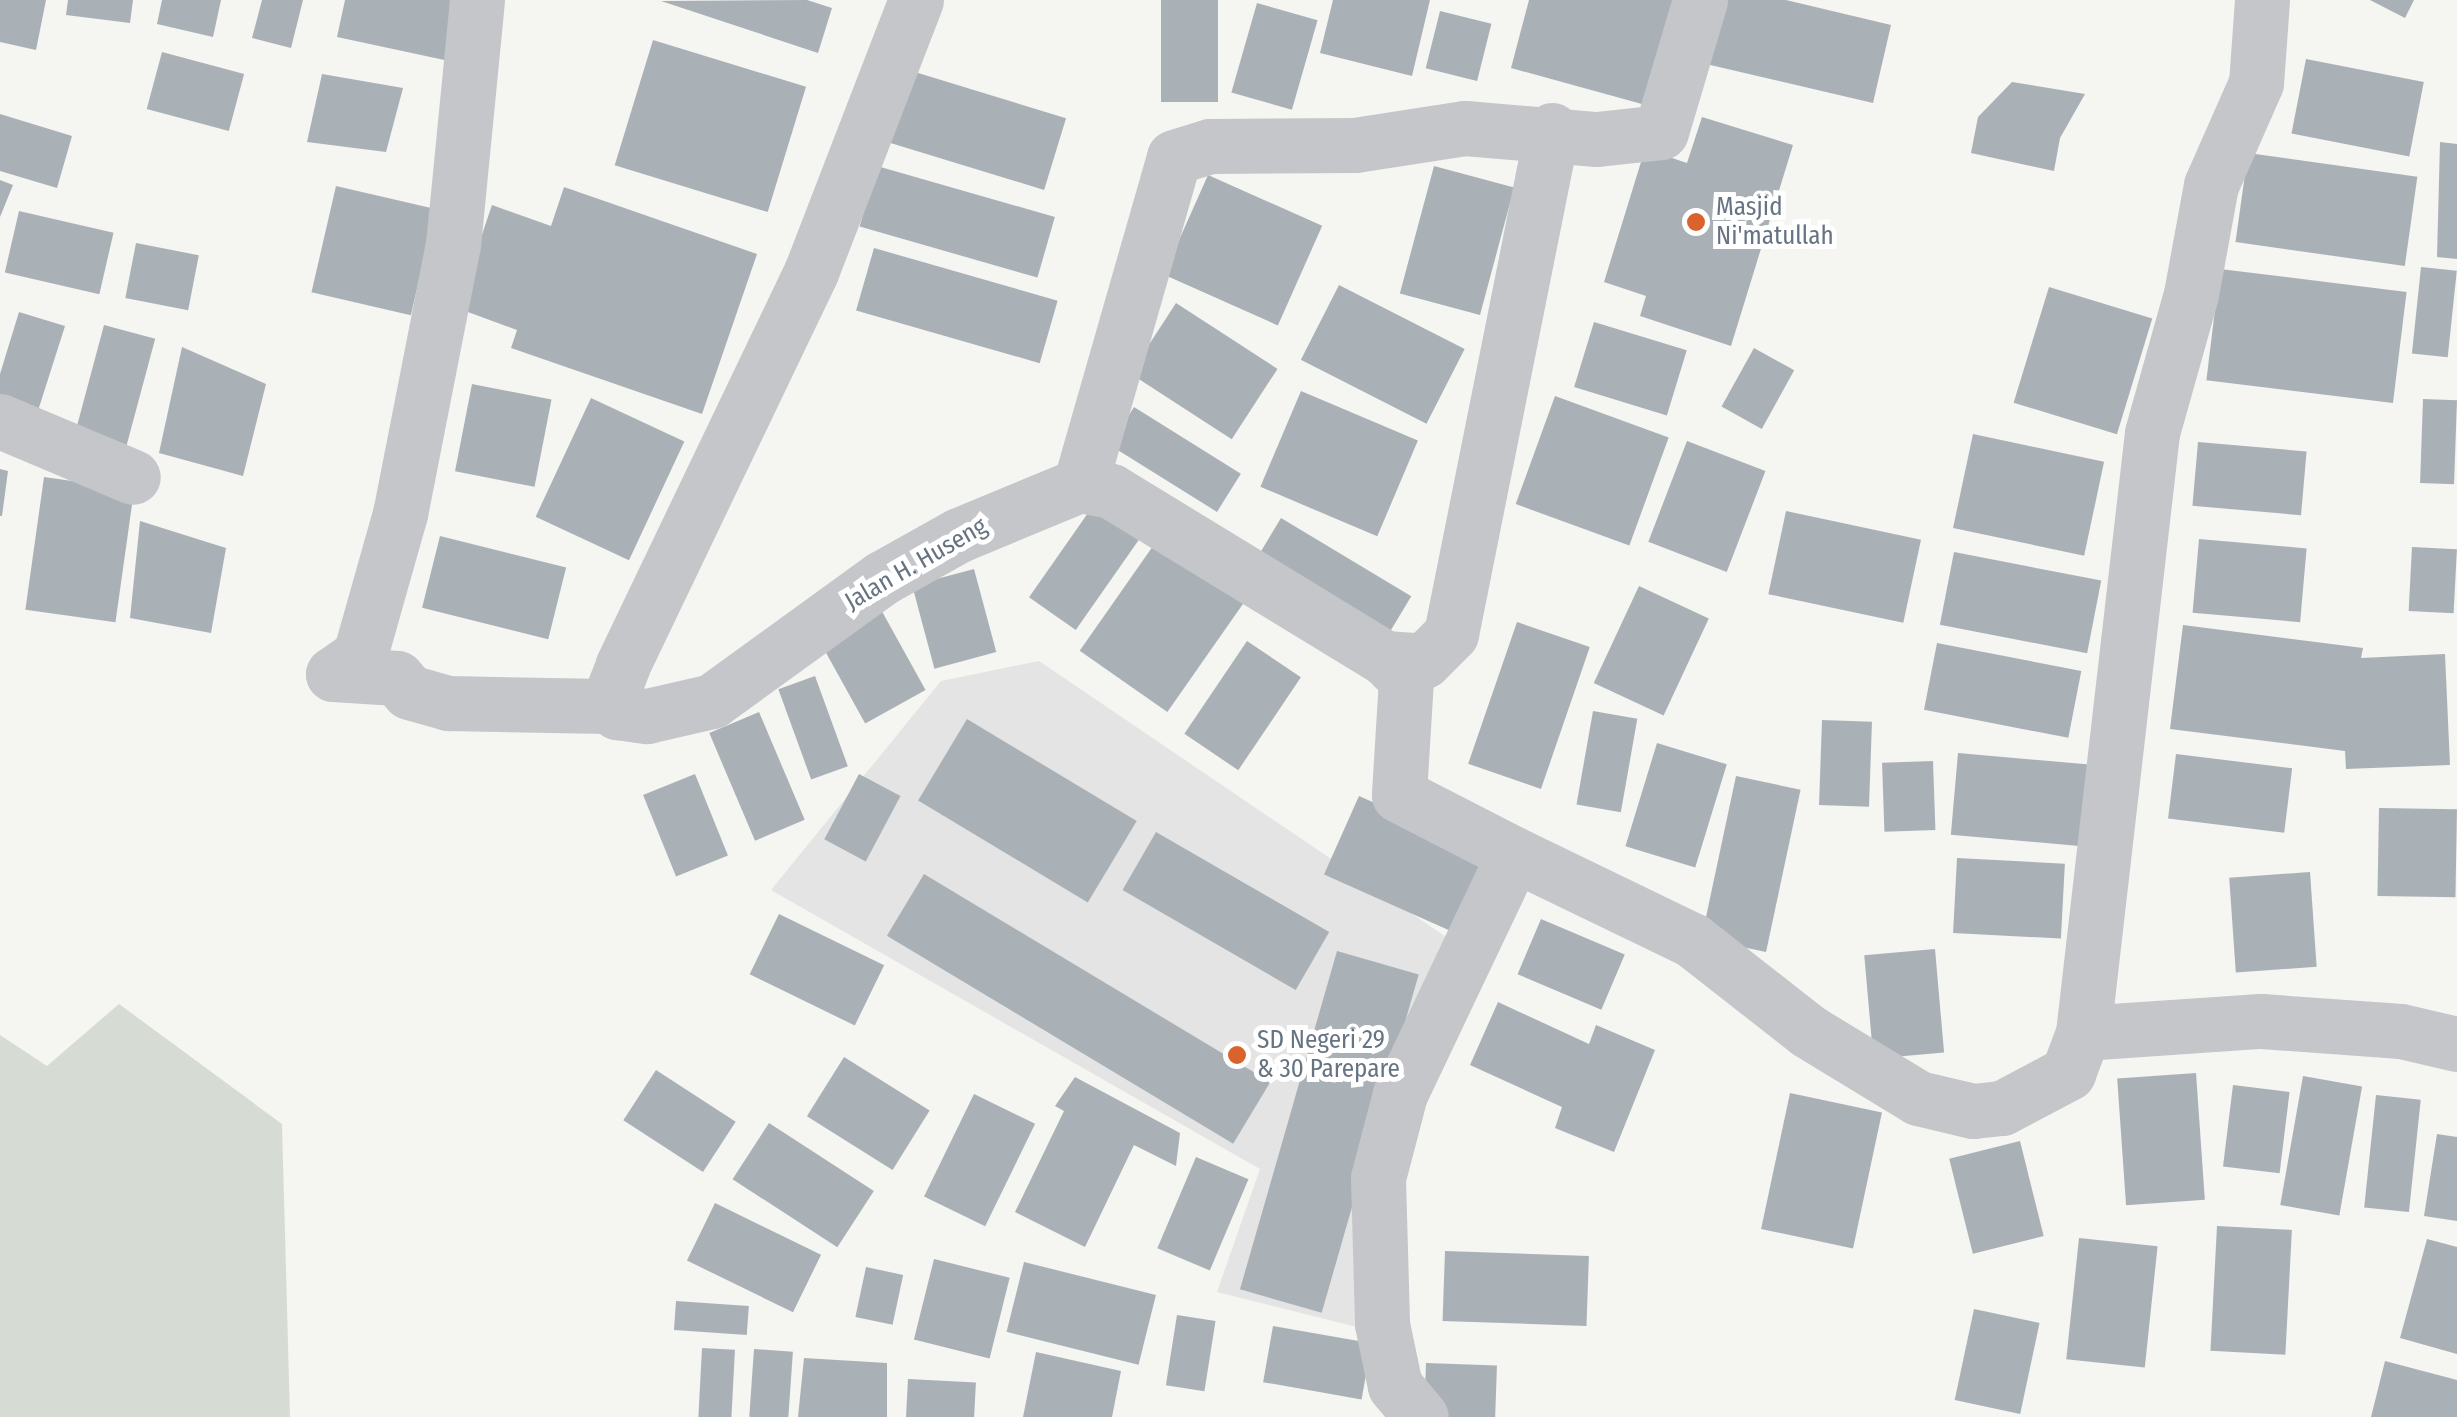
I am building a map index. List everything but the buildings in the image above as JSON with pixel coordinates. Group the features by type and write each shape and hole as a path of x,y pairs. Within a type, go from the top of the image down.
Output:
{"street":[{"name":"Jalan H. Huseng","path":"477,0 436,346 360,655 334,674 397,678 409,692 448,704 608,706 646,716 712,701 882,578 959,535 1080,485"},
{"path":"608,706 812,272 916,0"},
{"path":"1700,0 1661,132 1597,139 1552,130 1466,128 1355,146 1210,146 1174,157 1080,485 1111,491 1385,658 1406,678 1400,794 1692,940 1808,1031 1918,1098 1974,1111 2002,1108 2068,1073 2083,1034 2152,433 2192,294 2211,185 2256,83 2262,0"},
{"path":"1385,658 1424,661 1451,634 1552,130"},
{"path":"0,422 133,477"},
{"path":"1421,1417 1395,1386 1382,1324 1378,1178 1400,1094 1514,854"},
{"path":"2083,1034 2261,1020 2401,1031 2457,1044"}],"shaded area":[{"name":"SD Negeri 29 & 30 Parepare","path":"1039,661 1452,941 1369,1330 1217,1292 1260,1169 771,890 941,681"},
{"path":"119,1004 282,1124 290,1417 0,1417 0,1035 47,1066"}],"place":[{"name":"Masjid Ni'matullah","path":"1696,222"},
{"name":"SD Negeri 29 & 30 Parepare","path":"1237,1055"}]}
